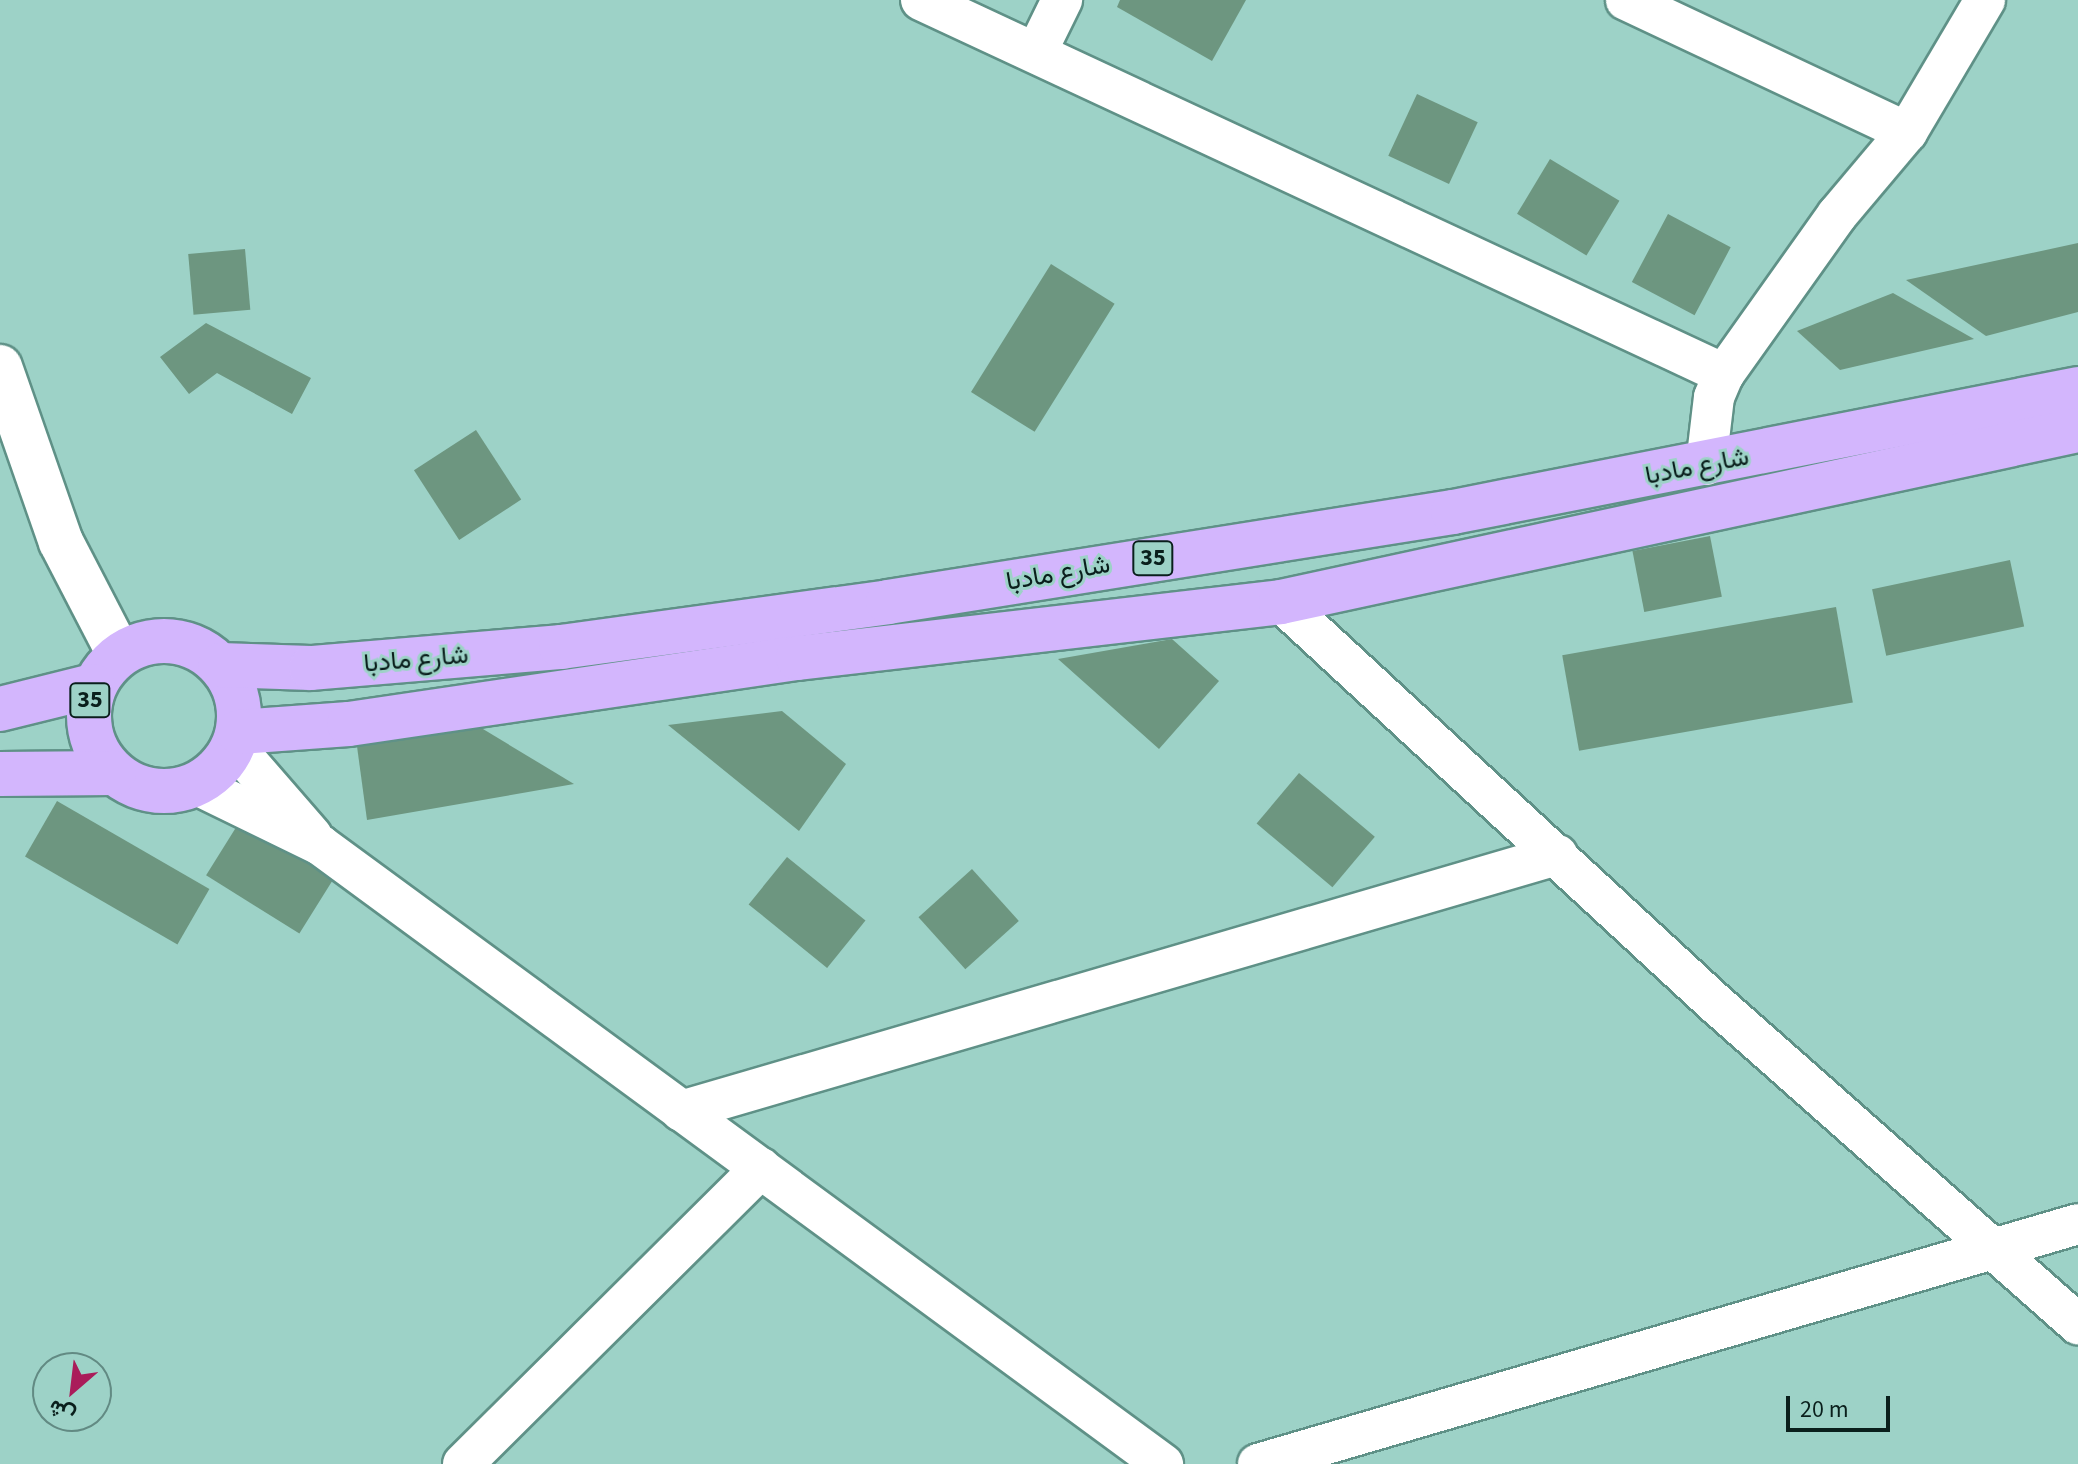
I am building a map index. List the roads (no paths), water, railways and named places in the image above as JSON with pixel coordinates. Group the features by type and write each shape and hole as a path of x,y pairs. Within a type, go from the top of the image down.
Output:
{"main road":[{"name":"شارع مادبا","path":"220,665 311,668 576,645 888,602 1706,465 2078,389"},
{"name":"شارع مادبا","path":"236,739 798,658 1281,602 2078,430"},
{"name":"35","path":"0,709 106,670 164,640 195,646 220,665"},
{"path":"0,774 114,773 140,789 170,792 197,785 236,739 238,696 220,665"},
{"name":"35","path":"106,670 87,718 94,748 114,773"}],"street":[{"path":"921,0 1038,49 1724,374"},
{"path":"1038,49 1062,0"},
{"path":"1626,0 1907,132"},
{"path":"1706,465 1714,397 1724,374 1837,215 1907,132 1985,0"},
{"path":"0,367 106,670"},
{"path":"1281,602 1557,855 2000,1250 2078,1324"},
{"path":"236,739 320,845"},
{"path":"197,785 320,845 1163,1464"},
{"path":"681,1111 1557,855"},
{"path":"463,1464 761,1168"},
{"path":"1258,1464 2000,1250 2078,1224"}]}
